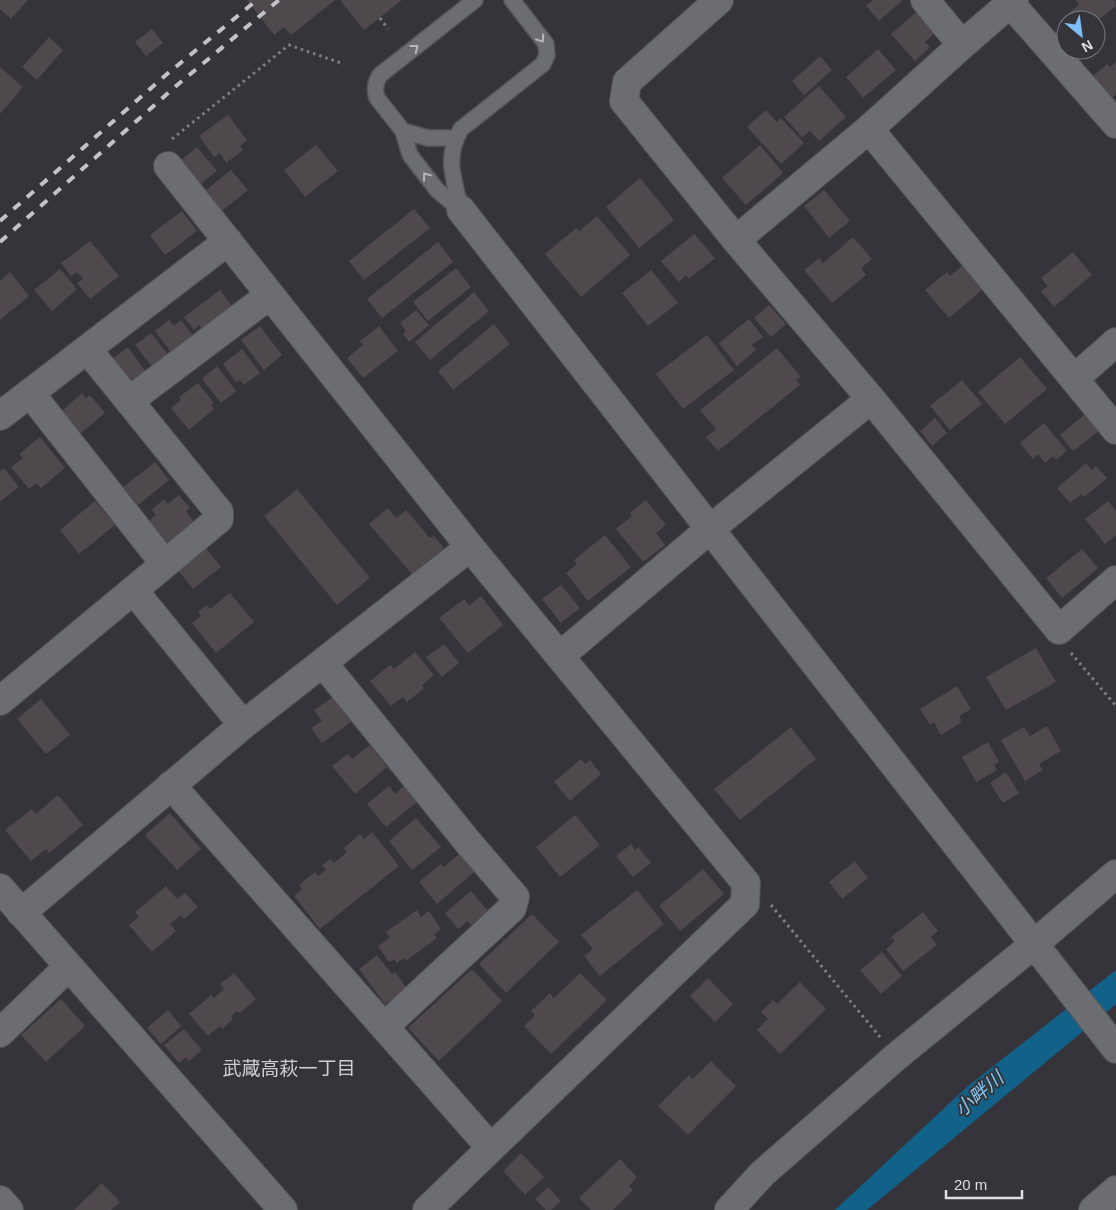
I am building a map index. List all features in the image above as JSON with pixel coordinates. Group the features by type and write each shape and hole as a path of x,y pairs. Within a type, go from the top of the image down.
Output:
{"street":[{"path":"719,0 627,82 624,101 736,240 871,399 1059,630 1116,580"},
{"path":"924,0 962,45"},
{"path":"736,240 869,129 1012,2 1115,121"},
{"path":"869,129 1116,430"},
{"path":"168,166 470,547 746,883 745,904 427,1210"},
{"path":"461,210 1115,1048"},
{"path":"0,416 228,241"},
{"path":"129,402 270,295"},
{"path":"1074,379 1116,342"},
{"path":"0,701 219,519 219,512 87,349"},
{"path":"30,393 165,564"},
{"path":"560,656 710,529 871,399"},
{"path":"21,913 243,725 470,547"},
{"path":"134,591 243,725"},
{"path":"323,662 467,841 515,897 512,908 384,1027"},
{"path":"171,785 490,1148"},
{"path":"729,1210 763,1173 897,1056 1033,945 1116,874"},
{"path":"0,888 283,1210"},
{"path":"0,1033 68,967"},
{"path":"1093,1210 1116,1190"},
{"path":"0,1200 9,1210"}],"lane":[{"path":"461,210 438,190 410,155 403,131 377,98 375,92 376,82 380,75 475,0"},
{"path":"461,210 450,166 451,153 456,138 461,129 543,64 547,55 546,44 512,0"},
{"path":"403,131 428,138 456,138"}],"path":[{"path":"380,18 388,29"},
{"path":"168,166 157,151 289,45 344,64"},
{"path":"1059,630 1063,644 1116,706"},
{"path":"745,895 768,901 897,1056"}],"water":[{"name":"小畔川","path":"1116,970 1116,1004 867,1210 835,1210 968,1086"}],"building":[{"path":"0,0 28,0 11,19 0,9"},
{"path":"247,0 335,0 291,35 284,27 274,35"},
{"path":"340,0 402,0 364,30"},
{"path":"873,0 903,0 879,21 866,6"},
{"path":"1076,0 1115,0 1116,6 1106,14 1106,10 1073,10 1079,5"},
{"path":"921,8 939,29 925,42 930,47 915,61 891,34"},
{"path":"152,29 163,43 146,56 135,42"},
{"path":"49,37 63,50 37,80 22,67"},
{"path":"878,49 896,70 863,98 846,77"},
{"path":"820,56 832,70 804,95 792,81"},
{"path":"1116,62 1116,94 1111,99 1092,77 1107,64 1110,67"},
{"path":"0,67 23,87 0,114"},
{"path":"819,86 846,117 819,141 810,131 802,137 784,117"},
{"path":"766,110 777,122 781,118 804,143 781,164 747,127"},
{"path":"228,115 247,140 240,146 243,150 226,163 220,153 214,157 199,136"},
{"path":"316,145 338,171 305,197 284,170"},
{"path":"760,145 783,173 746,205 722,178"},
{"path":"197,147 217,171 199,185 180,161"},
{"path":"231,170 248,190 222,211 206,190"},
{"path":"640,178 674,220 639,248 606,207"},
{"path":"824,190 850,221 829,238 804,206"},
{"path":"414,209 430,228 364,280 349,261"},
{"path":"182,211 197,231 165,255 150,235"},
{"path":"597,216 630,255 581,297 545,254 576,228 579,231"},
{"path":"694,234 715,258 689,279 686,275 679,282 661,261"},
{"path":"853,237 872,259 861,268 866,275 832,303 804,270 819,258 823,263"},
{"path":"90,241 119,276 90,299 77,283 83,279 77,272 71,276 61,263"},
{"path":"438,242 453,262 382,318 367,299"},
{"path":"1073,252 1092,275 1054,307 1041,291 1048,286 1041,278"},
{"path":"962,266 982,290 949,318 925,290 947,272 950,276"},
{"path":"456,268 471,287 428,321 413,302"},
{"path":"60,269 77,289 52,311 34,290"},
{"path":"651,270 678,303 648,326 622,293"},
{"path":"10,272 29,296 0,320 0,281"},
{"path":"220,290 234,309 204,332 199,325 194,330 184,317"},
{"path":"474,292 489,311 430,360 415,342"},
{"path":"769,305 786,324 771,337 754,318"},
{"path":"416,310 429,325 409,342 403,334 406,331 400,323"},
{"path":"749,319 763,337 752,345 756,350 737,366 719,343"},
{"path":"169,320 174,326 181,320 198,342 176,359 155,331"},
{"path":"494,324 510,344 453,390 438,371"},
{"path":"260,326 282,355 264,370 241,340"},
{"path":"379,326 398,351 363,378 347,358 363,345 360,341"},
{"path":"151,333 173,361 157,373 135,345"},
{"path":"707,335 734,370 683,409 656,374"},
{"path":"128,347 146,372 128,384 111,360"},
{"path":"777,348 801,377 796,380 800,385 718,451 706,437 716,429 700,410"},
{"path":"242,349 260,373 244,385 240,380 236,382 223,364"},
{"path":"1020,357 1047,389 1005,424 978,392"},
{"path":"217,366 236,391 221,403 202,379"},
{"path":"962,380 982,404 950,430 930,406"},
{"path":"198,383 214,403 211,405 214,409 189,430 171,408 181,400 179,397"},
{"path":"82,393 86,398 90,395 105,413 76,437 57,415"},
{"path":"1085,414 1099,431 1073,451 1060,435"},
{"path":"935,418 947,433 932,446 920,431"},
{"path":"1044,423 1067,451 1056,460 1053,456 1045,463 1038,454 1033,459 1020,443"},
{"path":"40,437 65,468 41,488 36,483 29,489 11,467 23,458 19,454"},
{"path":"155,462 169,480 138,505 123,487"},
{"path":"1086,463 1092,470 1096,466 1107,478 1084,497 1081,494 1070,503 1057,488"},
{"path":"4,468 19,487 0,502 0,471"},
{"path":"297,489 370,578 337,605 264,516"},
{"path":"179,495 190,508 186,511 194,522 167,543 149,521 156,515 151,510 164,499 168,504"},
{"path":"646,500 666,525 656,533 665,545 643,562 616,529 632,516 630,513"},
{"path":"95,501 115,525 79,554 60,530"},
{"path":"1108,501 1116,511 1116,535 1105,544 1085,519"},
{"path":"388,508 396,518 406,510 430,538 434,536 444,548 412,574 369,524"},
{"path":"605,535 631,567 588,601 566,573 577,564 574,560"},
{"path":"205,547 221,567 193,589 177,569"},
{"path":"1082,549 1098,568 1062,598 1046,578"},
{"path":"561,585 580,608 561,623 542,599"},
{"path":"230,593 254,622 216,653 192,623 201,616 198,612 207,605 210,609"},
{"path":"481,596 503,625 468,653 439,618 464,599 469,606"},
{"path":"444,644 459,663 442,677 426,657"},
{"path":"1036,648 1056,682 1006,710 986,677"},
{"path":"415,652 434,675 422,685 424,688 407,702 403,697 391,706 370,681 390,665 394,669"},
{"path":"957,686 971,709 959,716 962,722 941,735 934,722 930,725 920,709"},
{"path":"333,697 351,722 322,743 311,728 322,721 314,710"},
{"path":"41,699 70,735 46,754 17,719"},
{"path":"1047,726 1061,751 1039,764 1043,770 1025,781 1001,740 1024,727 1030,736"},
{"path":"791,727 816,759 740,820 714,789"},
{"path":"988,742 999,762 994,765 997,770 976,782 962,757"},
{"path":"370,745 387,767 355,794 332,766 348,754 352,759"},
{"path":"581,759 585,764 590,760 601,774 570,801 554,782"},
{"path":"1006,772 1019,793 1003,803 990,783"},
{"path":"389,786 395,794 404,786 417,802 386,827 367,804"},
{"path":"58,795 83,825 49,853 46,849 31,861 5,830 32,809 36,814"},
{"path":"170,813 201,849 177,870 145,835"},
{"path":"575,815 600,845 560,877 536,847"},
{"path":"416,818 441,847 412,870 389,841"},
{"path":"372,832 399,866 320,929 294,896 302,889 299,885 315,872 318,876 326,870 322,865 330,859 334,863 347,852 344,848 360,834 364,839"},
{"path":"631,844 635,850 638,847 651,863 633,877 616,856"},
{"path":"459,854 474,872 437,904 419,882 441,864 444,867"},
{"path":"855,861 868,878 842,899 829,882"},
{"path":"703,869 724,894 680,931 659,906"},
{"path":"166,886 177,899 185,893 198,907 184,919 181,915 170,924 176,931 152,952 129,925 139,917 135,912"},
{"path":"637,890 664,924 600,976 584,956 593,949 581,935"},
{"path":"471,891 488,911 471,925 468,921 458,929 445,913"},
{"path":"417,910 421,917 429,911 441,929 434,934 437,938 406,961 404,958 397,963 394,959 389,962 378,946 390,937 386,932"},
{"path":"923,912 938,931 931,937 937,945 903,971 886,949 895,941 891,937"},
{"path":"532,914 559,942 506,993 479,964"},
{"path":"882,952 902,976 881,994 860,970"},
{"path":"377,955 392,974 395,972 407,988 385,1004 359,969"},
{"path":"472,969 502,1001 439,1061 408,1028"},
{"path":"234,973 256,999 240,1013 237,1011 231,1016 233,1019 222,1029 220,1026 208,1036 189,1014 211,995 214,998 224,989 220,984"},
{"path":"580,973 607,1000 551,1054 524,1026 535,1015 531,1011 550,993 554,998"},
{"path":"708,978 733,1004 715,1022 690,996"},
{"path":"800,982 826,1009 780,1054 757,1030 768,1019 761,1012 773,1000 777,1004"},
{"path":"61,999 85,1026 46,1062 21,1035"},
{"path":"168,1010 181,1026 161,1044 147,1028"},
{"path":"184,1029 202,1050 189,1061 186,1057 179,1063 164,1045"},
{"path":"711,1061 736,1086 688,1135 658,1106 689,1075 693,1079"},
{"path":"521,1153 544,1177 525,1195 503,1171"},
{"path":"620,1159 637,1177 629,1186 633,1190 613,1210 591,1210 579,1198"},
{"path":"102,1183 120,1202 111,1210 74,1210"},
{"path":"548,1187 561,1201 551,1210 546,1210 535,1199"}],"railway":[{"path":"0,221 167,74 257,0"},
{"path":"0,242 176,86 279,0"}],"district":[{"name":"武蔵高萩一丁目","path":"289,1068"}]}
